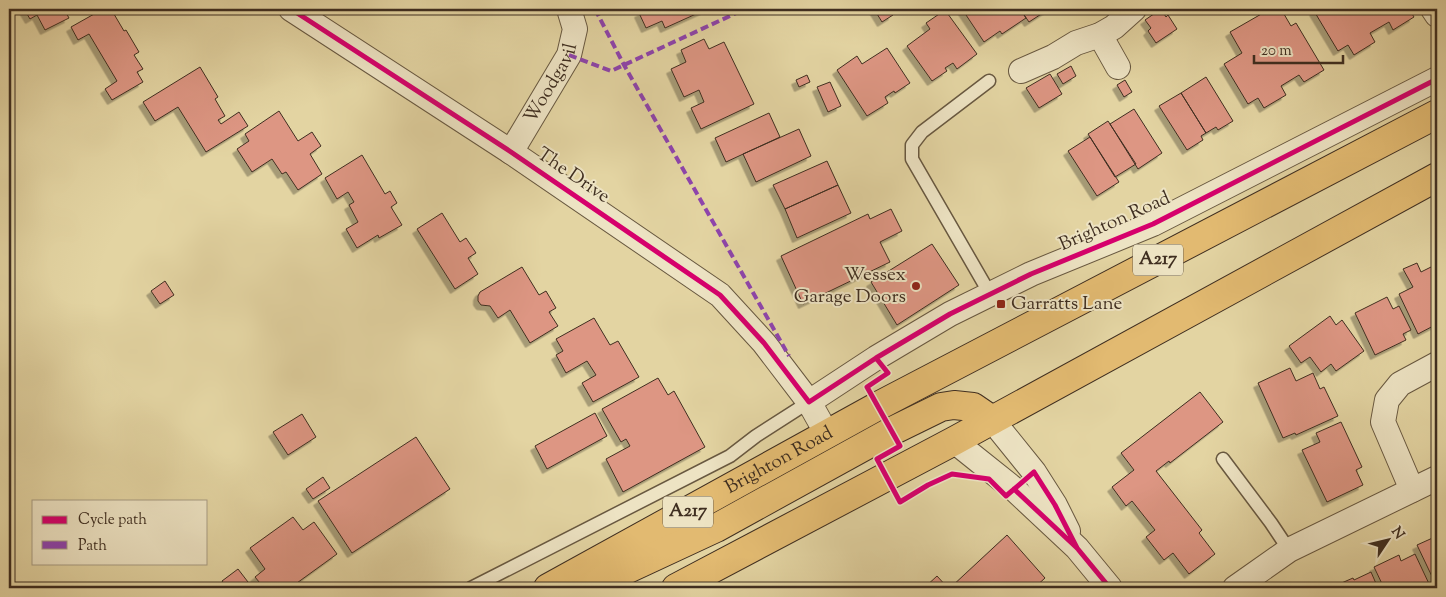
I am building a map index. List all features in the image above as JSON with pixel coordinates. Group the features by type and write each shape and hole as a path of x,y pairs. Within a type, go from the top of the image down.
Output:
{"highway":[{"name":"Brighton Road","path":"548,588 827,434 1437,114"},
{"path":"676,588 954,441 1437,177"},
{"path":"587,588 716,528 892,431 941,407 954,405 973,407 992,420"}],"street":[{"name":"The Drive","path":"291,9 511,152 720,295 764,343 809,402 827,434"},
{"name":"Woodgavil","path":"511,152 569,55 574,29 569,9"},
{"path":"1021,71 1053,57 1076,43 1100,35 1114,27 1134,9"},
{"path":"1433,9 1437,15"},
{"path":"1100,35 1118,67"},
{"name":"Brighton Road","path":"809,402 876,358 950,314 1031,274 1153,224 1437,79"},
{"path":"1412,490 1383,422 1387,400 1400,384 1437,364"},
{"path":"992,420 1034,472 1055,505 1077,548"},
{"path":"954,441 1014,489 1077,548 1110,588"},
{"path":"1235,588 1289,550 1437,478"}],"lane":[{"path":"988,81 922,132 912,146 912,159 990,294"},
{"path":"472,588 730,456 756,436 809,402"},
{"path":"1224,459 1272,523 1289,550"}],"building":[{"path":"24,9 64,9 69,18 45,30 37,15 30,19"},
{"path":"103,9 111,9 124,31 126,30 139,52 134,55 143,69 137,72 143,82 112,100 105,89 117,81 89,34 78,40 71,27"},
{"path":"648,9 707,9 665,28 662,21 646,28 639,13"},
{"path":"874,9 889,9 893,15 882,22"},
{"path":"962,9 1020,9 1026,18 1002,34 1000,31 984,42"},
{"path":"1020,9 1049,9 1029,22"},
{"path":"1161,9 1166,17 1168,15 1177,29 1156,43 1148,31 1151,28 1145,20"},
{"path":"1270,9 1281,9 1291,26 1296,23 1324,70 1304,82 1299,75 1281,86 1286,95 1264,108 1258,98 1248,104 1224,64 1242,53 1230,32"},
{"path":"1318,9 1409,9 1414,17 1393,30 1389,22 1370,33 1375,42 1354,55 1348,45 1338,51 1314,11"},
{"path":"945,10 977,54 957,69 953,63 945,68 947,71 932,81 907,46 930,29 926,23"},
{"path":"704,39 709,49 724,42 754,104 701,129 691,108 704,102 699,90 684,97 671,69 686,62 681,50"},
{"path":"887,48 910,83 885,97 888,103 867,116 837,70 857,56 862,64"},
{"path":"1071,66 1076,76 1063,84 1057,74"},
{"path":"200,67 218,97 215,99 225,116 218,120 221,124 239,112 248,126 206,152 178,107 155,121 143,102"},
{"path":"1050,74 1062,94 1039,108 1026,88"},
{"path":"807,75 810,82 799,87 796,80"},
{"path":"1206,77 1233,121 1218,130 1216,127 1206,133 1181,93"},
{"path":"1125,80 1132,92 1124,97 1117,85"},
{"path":"830,82 841,106 828,112 817,87"},
{"path":"1181,93 1206,133 1201,136 1203,140 1187,150 1159,106"},
{"path":"1134,109 1162,153 1138,169 1110,124"},
{"path":"279,111 298,141 312,132 321,146 310,154 322,174 298,190 286,172 282,174 272,159 252,172 237,149 249,141 245,134"},
{"path":"769,113 780,137 726,162 715,138"},
{"path":"1108,121 1136,164 1115,177 1088,134"},
{"path":"799,129 811,156 756,182 743,154"},
{"path":"1090,137 1119,182 1097,196 1068,151"},
{"path":"362,155 385,194 390,191 397,203 391,207 402,225 379,238 378,235 357,248 346,229 358,222 349,205 354,202 348,192 337,199 325,178"},
{"path":"827,161 838,185 785,209 773,185"},
{"path":"838,185 851,213 797,238 785,209"},
{"path":"891,209 902,231 880,242 890,262 803,304 781,256 868,214 870,219"},
{"path":"442,213 460,242 466,238 476,253 468,258 478,274 455,289 417,229"},
{"path":"932,244 959,285 897,325 871,282"},
{"path":"1417,263 1421,272 1433,266 1437,274 1437,324 1418,334 1399,294 1413,287 1403,269"},
{"path":"522,267 539,295 546,291 556,308 549,312 558,326 530,343 510,310 498,318 490,306 481,305 478,301 480,292"},
{"path":"165,281 174,295 160,304 151,291"},
{"path":"1387,297 1393,309 1399,306 1411,330 1403,334 1406,340 1375,355 1355,313"},
{"path":"1330,316 1336,325 1342,320 1364,351 1336,371 1331,364 1321,372 1310,357 1301,363 1289,346"},
{"path":"594,318 610,345 618,341 639,377 593,402 582,383 596,375 587,361 566,373 556,355 563,351 556,339"},
{"path":"1290,368 1296,381 1313,373 1320,389 1324,387 1338,416 1296,435 1295,433 1283,438 1258,383"},
{"path":"658,378 668,395 674,391 705,447 623,492 606,459 630,446 626,439 621,442 602,409"},
{"path":"1200,392 1223,422 1170,463 1169,461 1156,471 1202,530 1199,533 1215,554 1189,574 1173,553 1164,560 1146,537 1155,530 1132,501 1126,506 1112,487 1134,470 1121,453"},
{"path":"595,413 607,436 547,469 535,446"},
{"path":"302,414 316,437 288,455 273,432"},
{"path":"1341,422 1362,467 1356,470 1363,485 1327,502 1302,450 1320,442 1316,433"},
{"path":"416,437 450,489 352,553 318,501"},
{"path":"323,477 330,488 313,499 306,489"},
{"path":"293,517 303,530 314,522 337,554 290,588 264,588 255,577 265,569 250,548"},
{"path":"1007,535 1045,578 1034,588 950,588"},
{"path":"1437,536 1437,587 1417,545"},
{"path":"1415,554 1431,588 1384,588 1374,567 1399,555 1401,561"},
{"path":"238,569 248,582 243,585 245,588 227,588 222,581"},
{"path":"1371,572 1378,588 1330,588 1353,578 1354,580"},
{"path":"937,576 948,588 924,588"}],"marked path":[{"path":"595,9 624,65 789,356"},
{"path":"569,55 611,71 745,9"}],"cycle path":[{"path":"291,9 511,152 720,295 764,343 809,402 876,358 950,314 1031,274 1153,224 1437,79"},
{"path":"876,358 888,373 867,387 900,446 877,459 900,502 928,485 952,474 989,479 1006,496 1034,472 1055,505 1077,548"},
{"path":"1014,489 1077,548 1110,588"}],"place":[{"name":"Wessex Garage Doors","path":"916,286"},
{"name":"Garratts Lane","path":"1001,304"}]}
